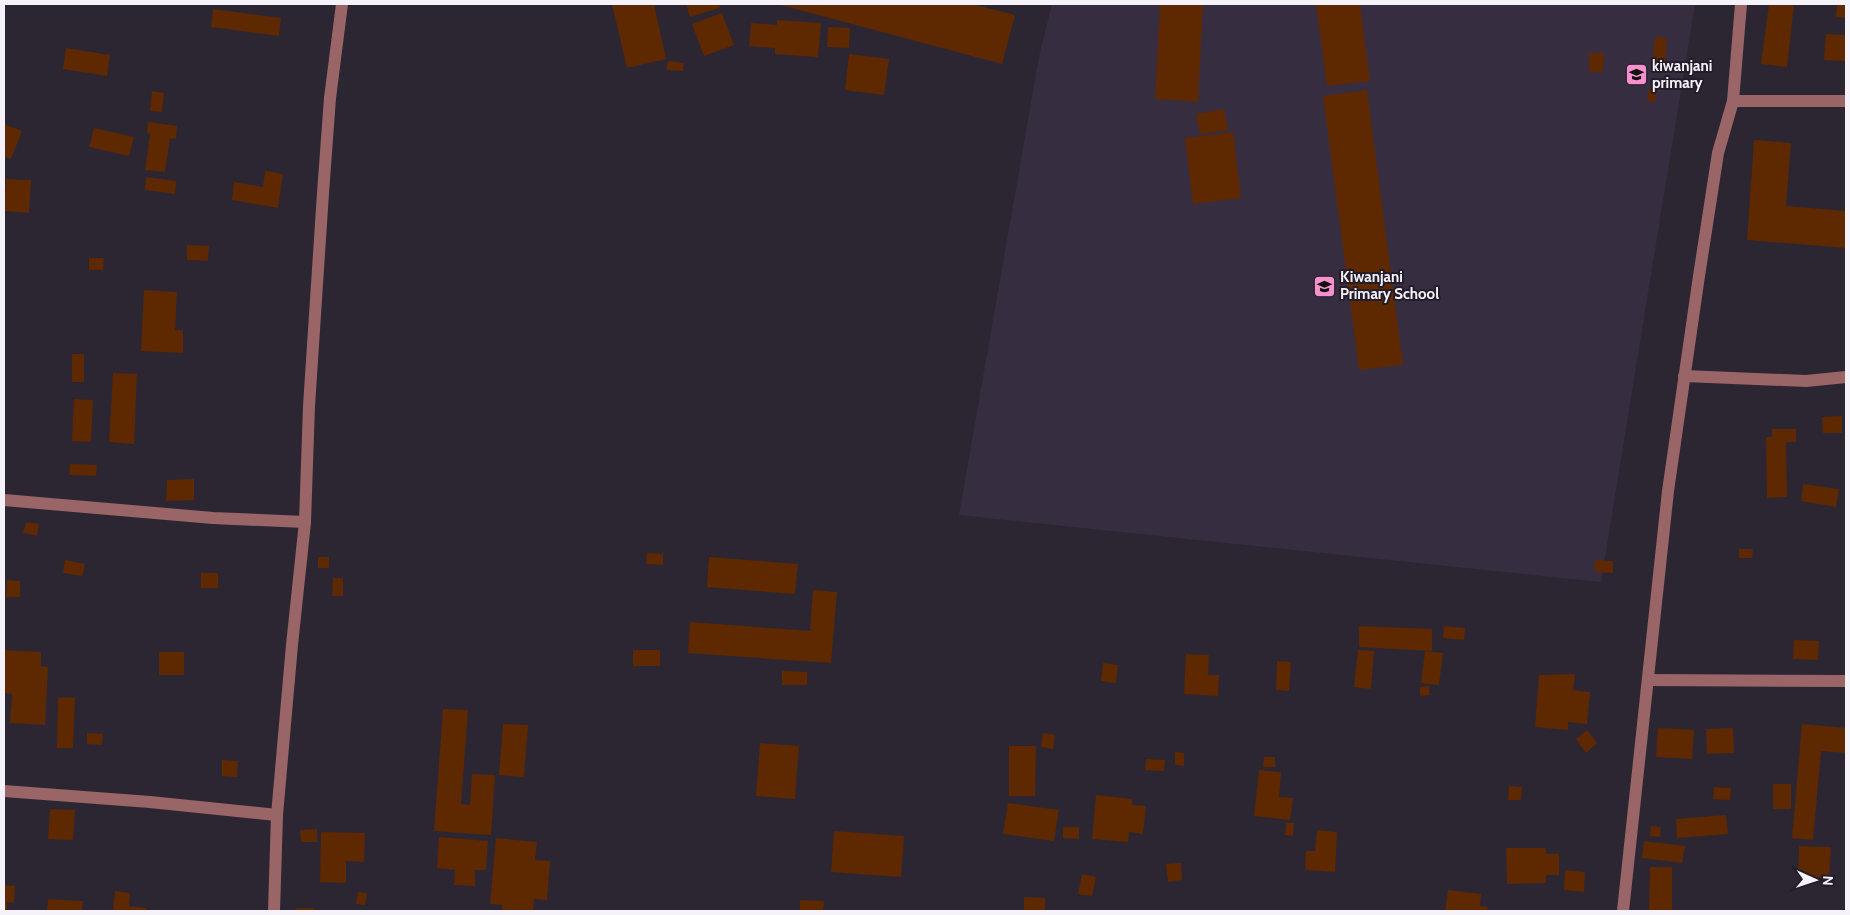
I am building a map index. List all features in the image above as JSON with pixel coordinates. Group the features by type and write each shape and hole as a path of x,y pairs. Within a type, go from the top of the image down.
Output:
{"street":[{"path":"274,911 277,815 305,522 316,294 330,98 342,4"},
{"path":"1623,911 1668,491 1718,153 1734,101 1741,4"},
{"path":"1734,101 1846,101"},
{"path":"1684,376 1806,381 1846,377"},
{"path":"4,500 213,518 305,522"},
{"path":"1648,680 1846,680"},
{"path":"4,791 150,802 277,815"}],"shaded area":[{"name":"Kiwanjani Primary School","path":"1052,4 1695,4 1601,582 959,515 1039,57"}],"building":[{"path":"612,4 654,4 666,59 627,68"},
{"path":"686,4 719,4 720,8 690,17"},
{"path":"777,4 972,4 1015,15 1002,64"},
{"path":"1160,4 1203,4 1198,102 1155,99"},
{"path":"1316,4 1360,4 1370,81 1327,86"},
{"path":"1769,4 1794,5 1787,67 1761,64"},
{"path":"1837,4 1846,4 1846,18 1836,17"},
{"path":"213,9 281,18 279,36 211,27"},
{"path":"722,13 734,45 704,56 692,24"},
{"path":"777,20 821,23 818,57 775,54 775,48 749,46 751,23 777,25"},
{"path":"828,27 850,28 849,48 827,47"},
{"path":"1826,34 1846,35 1846,61 1824,60"},
{"path":"1655,37 1667,38 1665,64 1652,63"},
{"path":"66,48 110,55 107,76 63,69"},
{"path":"1589,53 1604,53 1603,72 1589,72"},
{"path":"849,54 889,59 884,95 845,90"},
{"path":"668,61 684,63 683,71 666,70"},
{"path":"1649,88 1657,89 1656,102 1647,101"},
{"path":"1367,90 1403,365 1359,370 1323,96"},
{"path":"152,91 164,93 162,112 150,111"},
{"path":"1224,109 1228,130 1200,134 1196,114"},
{"path":"148,122 177,126 176,139 170,138 165,172 145,170 150,134 147,133"},
{"path":"4,124 22,131 11,159 4,156"},
{"path":"94,128 134,137 129,156 89,147"},
{"path":"1233,132 1241,198 1193,204 1185,138"},
{"path":"1754,140 1791,143 1786,206 1846,211 1846,248 1747,240"},
{"path":"265,171 283,174 278,208 232,200 234,182 263,187"},
{"path":"146,177 176,181 175,194 145,190"},
{"path":"6,179 31,180 29,213 4,211"},
{"path":"187,245 209,246 208,261 187,260"},
{"path":"89,258 104,258 103,270 89,270"},
{"path":"144,290 177,292 175,330 183,330 183,353 141,351"},
{"path":"72,354 84,354 84,382 72,382"},
{"path":"113,373 137,374 134,444 109,442"},
{"path":"74,399 93,400 91,442 72,441"},
{"path":"1842,416 1842,433 1823,433 1822,417"},
{"path":"1772,429 1796,429 1796,442 1786,442 1787,497 1767,498 1766,437 1772,437"},
{"path":"70,464 97,465 96,476 69,475"},
{"path":"194,479 194,500 166,501 167,480"},
{"path":"1803,484 1839,489 1836,507 1801,501"},
{"path":"26,522 39,524 37,536 23,533"},
{"path":"1739,549 1753,549 1752,558 1739,558"},
{"path":"647,553 663,554 663,565 646,564"},
{"path":"318,557 329,557 329,568 318,568"},
{"path":"709,557 798,564 795,594 707,587"},
{"path":"65,560 85,564 82,576 63,573"},
{"path":"1595,560 1613,561 1613,573 1595,572"},
{"path":"201,573 218,573 218,588 201,588"},
{"path":"333,578 343,578 343,596 332,596"},
{"path":"7,580 20,581 20,597 6,597"},
{"path":"813,590 837,592 831,663 688,653 690,622 810,631"},
{"path":"1359,626 1432,629 1432,651 1359,647"},
{"path":"1444,626 1465,628 1464,640 1443,638"},
{"path":"1794,640 1819,641 1818,660 1793,659"},
{"path":"4,650 41,652 41,666 48,667 45,725 10,723 12,694 4,693"},
{"path":"633,650 660,650 660,666 633,666"},
{"path":"1358,650 1374,651 1371,689 1354,687"},
{"path":"1425,651 1443,653 1439,685 1421,683"},
{"path":"159,652 184,652 184,675 159,675"},
{"path":"1186,654 1209,655 1208,675 1219,675 1218,696 1184,694"},
{"path":"1277,661 1291,662 1289,691 1276,690"},
{"path":"1103,663 1118,665 1116,683 1101,681"},
{"path":"782,671 807,672 807,685 782,685"},
{"path":"1575,674 1573,690 1590,692 1587,724 1568,722 1568,730 1535,727 1539,675"},
{"path":"1429,686 1430,695 1420,696 1420,687"},
{"path":"58,697 75,698 73,748 57,748"},
{"path":"443,709 468,710 461,804 470,805 472,774 495,775 491,835 434,831"},
{"path":"503,724 528,725 524,777 499,775"},
{"path":"1802,724 1846,728 1846,753 1821,751 1813,840 1792,838"},
{"path":"1658,728 1694,730 1692,759 1656,757"},
{"path":"1733,728 1734,753 1707,754 1706,729"},
{"path":"1587,730 1597,743 1586,753 1576,739"},
{"path":"87,733 103,734 102,745 87,744"},
{"path":"1043,733 1055,735 1053,749 1041,747"},
{"path":"760,743 799,746 795,799 756,796"},
{"path":"1009,746 1036,746 1035,796 1009,796"},
{"path":"1175,752 1184,753 1184,766 1175,765"},
{"path":"1264,757 1275,757 1275,767 1263,767"},
{"path":"1146,759 1165,760 1164,771 1145,770"},
{"path":"222,760 238,761 237,777 222,776"},
{"path":"1259,770 1281,772 1279,797 1293,798 1290,820 1254,816"},
{"path":"1773,784 1791,784 1791,809 1773,809"},
{"path":"1509,786 1522,787 1521,800 1508,800"},
{"path":"1714,787 1731,788 1730,800 1713,799"},
{"path":"1096,795 1132,799 1132,805 1146,806 1143,834 1129,832 1128,842 1092,839"},
{"path":"1008,803 1059,810 1054,841 1003,834"},
{"path":"50,809 75,810 73,840 48,839"},
{"path":"1726,815 1728,834 1677,838 1676,819"},
{"path":"1286,823 1294,823 1293,836 1285,835"},
{"path":"1651,826 1661,827 1660,837 1650,836"},
{"path":"1063,827 1079,827 1079,839 1063,838"},
{"path":"317,829 317,842 301,842 300,830"},
{"path":"1317,830 1337,832 1335,872 1305,870 1306,851 1315,851"},
{"path":"834,831 904,836 901,877 831,872"},
{"path":"321,832 365,833 364,862 346,861 346,883 320,882"},
{"path":"439,837 488,841 486,870 475,870 475,886 454,885 455,870 437,868"},
{"path":"496,838 537,842 535,860 550,861 547,900 534,899 533,911 502,911 502,905 490,904"},
{"path":"1644,841 1685,846 1682,863 1642,858"},
{"path":"1799,846 1831,847 1829,878 1798,877"},
{"path":"1506,848 1546,848 1546,854 1559,854 1559,875 1546,875 1546,883 1507,884"},
{"path":"1181,863 1182,880 1168,882 1166,864"},
{"path":"1650,867 1672,867 1672,911 1649,911"},
{"path":"1565,870 1585,872 1584,892 1564,890"},
{"path":"1082,874 1096,877 1092,896 1078,894"},
{"path":"4,885 15,886 14,903 7,902 7,911 4,911"},
{"path":"1448,890 1481,894 1480,906 1488,907 1487,911 1445,911"},
{"path":"115,891 130,893 129,906 147,908 146,911 113,911"},
{"path":"358,892 367,893 365,905 356,904"},
{"path":"1024,897 1045,898 1045,911 1024,911"},
{"path":"48,899 83,901 82,911 47,911"},
{"path":"800,900 824,901 823,911 800,911"},
{"path":"296,908 314,908 314,911 296,911"}],"place":[{"name":"kiwanjani primary","path":"1636,75"},
{"name":"Kiwanjani Primary School","path":"1324,286"}]}
